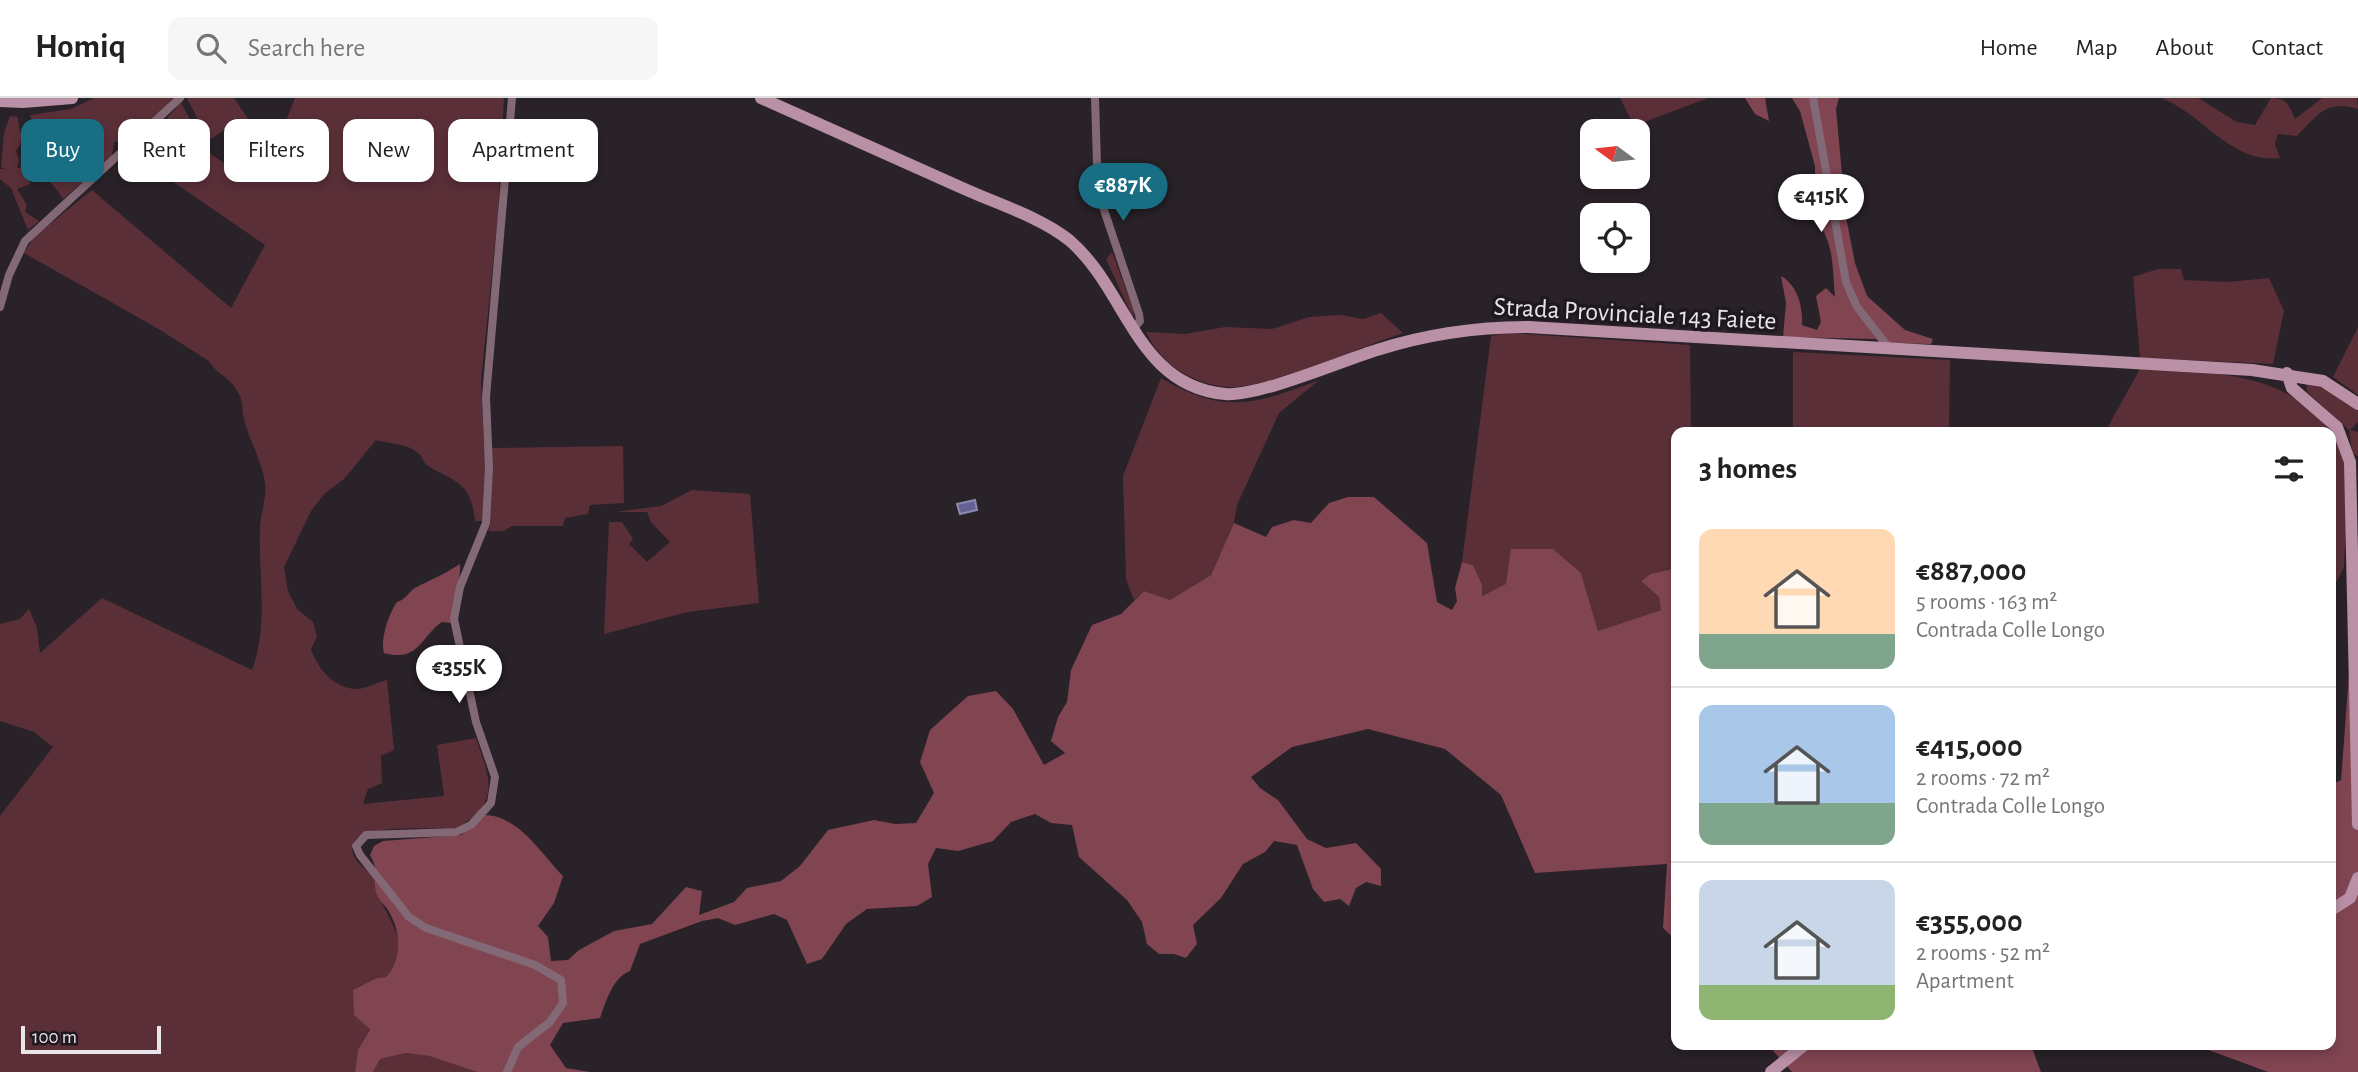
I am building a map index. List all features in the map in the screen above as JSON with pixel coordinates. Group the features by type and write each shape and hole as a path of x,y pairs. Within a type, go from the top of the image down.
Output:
{"main road":[{"path":"0,101 63,101 72,98"},
{"name":"Strada Provinciale 143 Faiete","path":"761,98 1022,215 1066,238 1086,258 1132,330 1161,368 1198,387 1225,394 1252,391 1445,331 1528,327 2287,373 2323,381 2358,404"},
{"path":"2287,373 2292,388 2337,427 2350,462 2358,824"},
{"path":"2336,907 2350,898 2358,878"},
{"path":"1771,1072 1798,1050"}],"street":[{"path":"0,307 9,275 25,241 156,123 180,98"},
{"path":"508,1072 518,1047 550,1022 563,1003 561,980 535,965 426,928 409,917 360,855 356,846 366,835 456,832 471,825 491,803 495,777 476,722 454,619 460,587 486,523 489,468 486,397 513,98"},
{"path":"1095,98 1097,164 1104,210 1139,314 1140,321 1132,330"},
{"path":"1813,98 1846,282 1857,307 1890,349"}],"shaded area":[{"path":"94,98 174,98 155,119 118,119 118,142 114,142 112,156 104,163 104,119 32,119 30,115 71,109"},
{"path":"187,98 234,98 248,119 224,119 224,130 211,139 210,119 198,119"},
{"path":"295,98 504,98 503,119 448,119 448,182 500,182 481,381 484,448 623,446 624,503 590,505 588,514 565,518 563,526 512,526 504,531 488,531 491,521 475,521 466,491 455,481 428,466 414,450 376,440 344,479 325,493 311,511 284,567 288,591 297,609 313,622 317,637 311,649 327,675 339,684 354,689 387,680 394,750 381,756 382,783 368,789 363,804 444,796 437,745 476,738 488,776 487,798 482,808 459,827 374,831 360,836 353,844 356,859 377,879 382,903 398,939 399,951 396,964 386,977 377,978 370,1028 358,1050 355,1072 0,1072 0,816 53,747 34,732 0,721 0,624 20,619 29,609 37,628 40,653 102,598 252,670 260,635 260,526 265,499 264,475 245,423 241,399 229,381 209,361 157,328 24,253 35,236 92,190 231,308 265,245 173,182 210,182 210,153 224,163 224,182 329,182 329,119 287,119"},
{"path":"1620,98 1708,98 1650,120 1630,119"},
{"path":"1745,98 1765,98 1769,121 1755,114"},
{"path":"1792,98 1839,98 1836,109 1846,217 1855,263 1867,296 1905,330 1933,339 1931,344 1879,343 1876,339 1783,337 1786,303 1781,276 1792,285 1798,298 1802,325 1817,330 1821,322 1816,296 1826,288 1835,297 1829,245 1814,219 1812,190 1815,185 1815,166 1800,111"},
{"path":"2161,98 2198,98 2237,122 2255,125 2271,98 2284,101 2295,119 2322,98 2357,98 2358,109 2338,106 2323,111 2297,136 2278,134 2275,144 2280,158 2262,158 2232,146 2191,115"},
{"path":"181,103 190,119 168,119 167,118"},
{"path":"10,116 18,117 21,134 16,151 19,160 17,168 21,168 21,182 30,184 17,189 27,205 25,212 39,221 28,230 11,188 0,179 0,169 5,169 1,167 4,133"},
{"path":"50,182 82,182 63,199"},
{"path":"1112,252 1134,311 1133,318 1106,259"},
{"path":"2158,269 2181,269 2184,280 2227,282 2269,278 2284,311 2273,364 2140,358 2133,277"},
{"path":"1381,313 1403,333 1289,375 1244,386 1214,385 1190,377 1160,354 1146,332 1185,334 1225,327 1272,329 1309,317 1341,315 1363,319"},
{"path":"2358,327 2358,395 2333,377"},
{"path":"1508,333 1690,345 1691,427 1671,427 1671,569 1652,574 1641,581 1659,597 1661,610 1598,631 1581,573 1506,585 1481,596 1473,565 1462,562 1491,336"},
{"path":"1793,352 1950,360 1949,427 1793,427"},
{"path":"2140,369 2212,373 2259,382 2302,403 2327,427 2108,427"},
{"path":"1161,378 1203,397 1239,402 1276,395 1319,380 1279,413 1237,505 1234,523 1211,575 1170,600 1144,591 1134,600 1126,579 1123,476"},
{"path":"2306,382 2337,393 2358,409 2358,422 2350,430 2358,432 2358,456 2352,453 2349,430 2307,392"},
{"path":"2336,439 2343,451 2347,477 2344,567 2337,581"},
{"path":"692,490 750,494 759,603 688,612 604,634 609,522 622,522 633,539 629,544 647,562 670,542 651,522 647,512 615,512 661,506"},
{"path":"1348,497 1374,497 1427,543 1437,602 1452,610 1457,601 1455,588 1462,562 1473,565 1482,585 1482,596 1506,584 1511,549 1553,549 1581,573 1598,631 1661,610 1659,597 1641,581 1651,574 1671,569 1671,935 1663,928 1667,864 1535,873 1501,795 1445,749 1368,729 1292,747 1251,777 1260,788 1278,800 1307,839 1326,848 1356,843 1381,869 1381,886 1366,882 1356,888 1349,906 1340,899 1324,902 1313,889 1297,845 1274,841 1265,852 1243,864 1221,898 1193,925 1197,944 1186,958 1174,954 1159,954 1147,944 1142,922 1127,900 1079,857 1072,825 1051,823 1035,814 1011,822 993,841 958,851 936,848 928,864 932,897 917,906 867,909 846,924 822,959 807,964 787,920 774,914 735,925 718,918 702,921 640,944 630,971 614,985 600,1018 563,1023 550,1045 566,1068 590,1072 477,1072 429,1056 406,1053 380,1059 373,1072 355,1072 358,1050 370,1029 354,1015 353,990 377,978 386,977 392,970 398,953 396,927 376,892 375,866 370,855 374,846 383,841 461,835 485,815 497,817 519,829 563,876 554,903 538,926 548,937 551,961 568,960 579,950 614,931 652,924 686,887 702,891 699,915 734,902 747,888 781,881 800,866 828,830 874,820 895,824 916,823 934,793 920,762 930,730 968,696 996,691 1013,709 1044,765 1065,753 1051,741 1058,717 1067,702 1071,670 1092,625 1121,614 1144,591 1170,600 1211,575 1234,523 1266,537 1272,527 1294,520 1311,523 1329,503"},
{"path":"975,500 977,510 960,514 957,504"},
{"path":"2358,555 2358,1072 2268,1072 2209,1050 2336,1050 2336,782 2341,780"},
{"path":"460,564 451,623 442,622 435,627 412,651 396,655 384,653 386,627 397,602 415,588"},
{"path":"1772,1050 2033,1050 2041,1072 1792,1072"},
{"path":"406,1053 429,1056 477,1072 373,1072 380,1059"}]}
